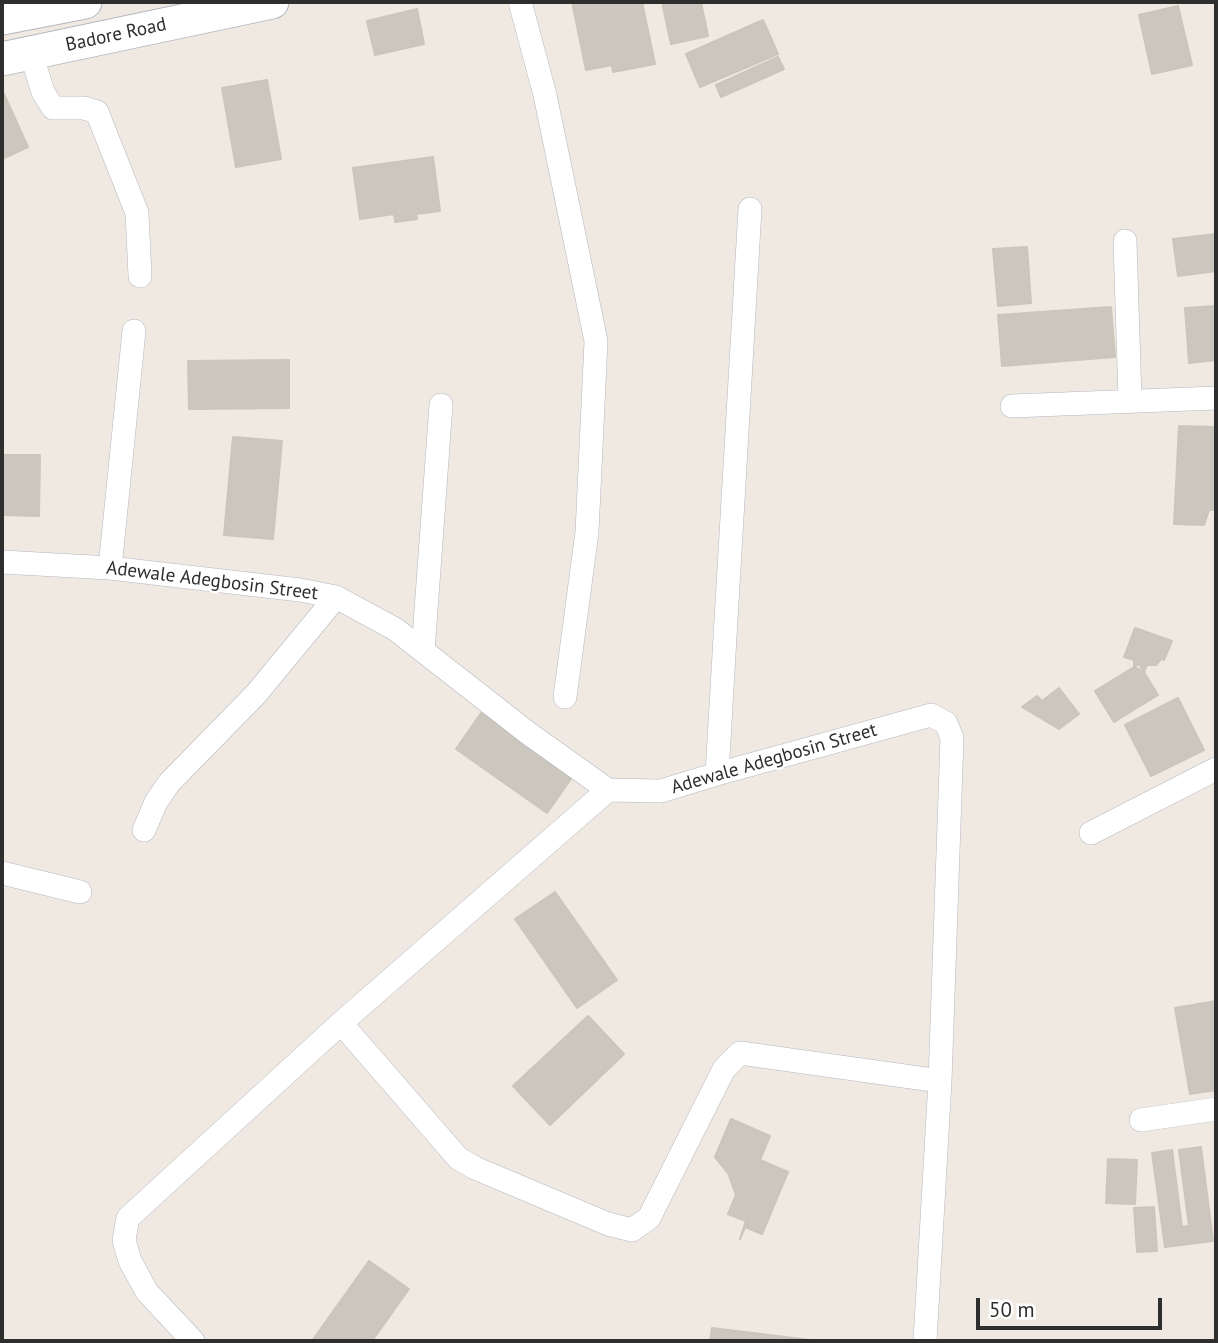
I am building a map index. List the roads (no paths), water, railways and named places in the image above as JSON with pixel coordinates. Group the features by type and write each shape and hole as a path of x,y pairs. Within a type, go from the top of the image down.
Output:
{"main road":[{"name":"Badore Road","path":"2,18 85,2"},
{"name":"Badore Road","path":"16,56 272,2"}],"street":[{"path":"520,2 545,95 596,341 587,532 565,697"},
{"path":"16,56 53,108 84,108 97,112 137,213 141,276"},
{"path":"716,774 750,209"},
{"path":"1125,242 1130,400"},
{"path":"110,568 134,331"},
{"path":"1012,406 1216,398"},
{"path":"423,650 441,405"},
{"name":"Adewale Adegbosin Street","path":"2,562 110,568 300,590 336,597 395,629 528,733 608,790 661,791 931,716 946,723 952,738 940,1081 925,1341"},
{"path":"144,830 156,802 169,783 256,694 336,597"},
{"path":"1091,833 1216,769"},
{"path":"193,1341 147,1292 130,1261 124,1240 128,1218 341,1023 608,790"},
{"path":"2,873 80,892"},
{"path":"341,1023 458,1158 475,1168 608,1224 632,1230 649,1218 724,1069 740,1054 940,1081"},
{"path":"1141,1120 1216,1109"}]}
